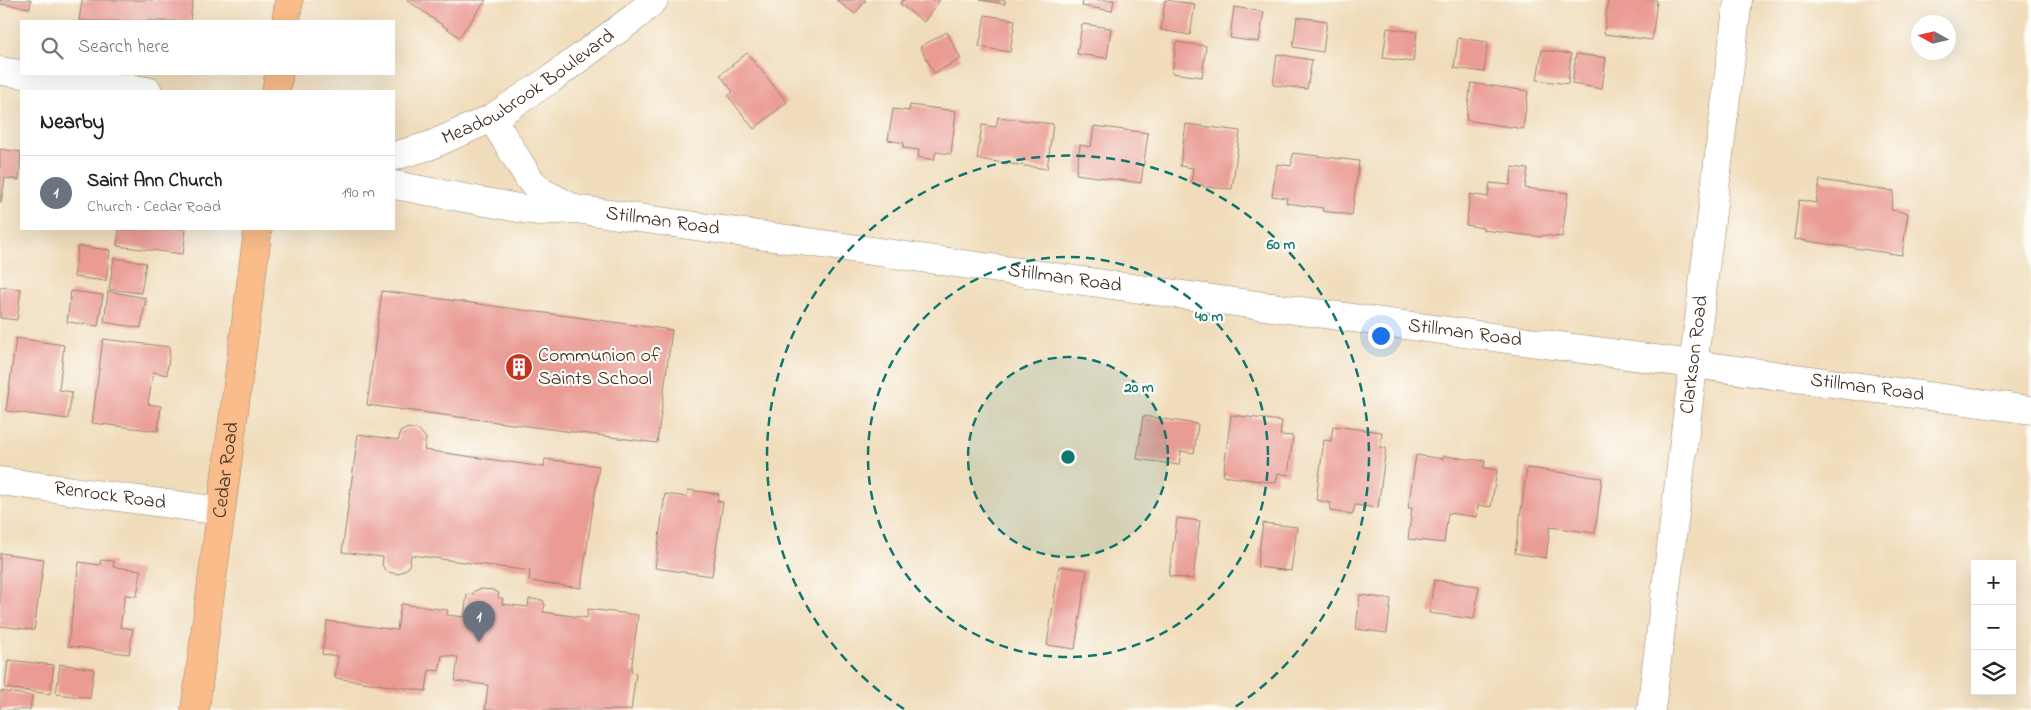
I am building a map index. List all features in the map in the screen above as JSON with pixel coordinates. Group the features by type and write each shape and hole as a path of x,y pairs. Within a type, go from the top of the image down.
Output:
{"main road":[{"path":"286,20 289,0"},
{"path":"276,90 279,75"},
{"name":"Cedar Road","path":"195,710 258,230"}],"street":[{"name":"Meadowbrook Boulevard","path":"395,156 429,146 492,118 551,80 635,17 654,0"},
{"name":"Clarkson Road","path":"1650,710 1738,0"},
{"path":"0,71 20,74"},
{"path":"30,75 141,90"},
{"name":"Stillman Road","path":"492,118 530,180 542,192 575,209"},
{"name":"Stillman Road","path":"395,185 524,209 540,211 575,209 1694,365 2031,410"},
{"name":"Renrock Road","path":"0,481 221,511"}],"building":[{"path":"0,0 31,0 30,8 0,4"},
{"path":"82,0 193,0 190,20 79,20"},
{"path":"407,0 486,0 459,37"},
{"path":"836,0 866,0 855,14"},
{"path":"903,0 940,0 924,22 900,4"},
{"path":"980,0 1005,0 1005,4"},
{"path":"1083,0 1114,0 1112,11 1082,6"},
{"path":"1165,0 1195,4 1190,35 1161,30"},
{"path":"1608,0 1657,0 1652,40 1604,34"},
{"path":"1234,7 1264,12 1259,42 1230,38"},
{"path":"985,15 1015,20 1010,52 979,47"},
{"path":"1297,17 1327,21 1323,52 1293,47"},
{"path":"1082,24 1111,28 1107,58 1077,54"},
{"path":"1387,28 1417,32 1413,62 1383,58"},
{"path":"947,32 961,59 934,73 920,47"},
{"path":"1458,38 1488,42 1484,72 1454,68"},
{"path":"1176,42 1206,46 1202,77 1172,73"},
{"path":"1542,50 1571,54 1568,84 1537,80"},
{"path":"747,53 787,102 754,129 728,96 733,92 720,75"},
{"path":"1277,54 1312,60 1307,89 1273,85"},
{"path":"1576,54 1606,58 1602,89 1572,84"},
{"path":"1471,83 1528,91 1523,129 1466,120"},
{"path":"910,105 956,111 951,154 936,152 934,160 918,157 919,150 903,148 904,143 888,140 893,109 909,111"},
{"path":"998,117 1053,124 1047,169 977,159 982,125 996,127"},
{"path":"1186,124 1240,131 1232,189 1204,187 1203,185 1191,183 1193,168 1180,166"},
{"path":"1094,126 1148,133 1141,183 1076,174 1080,145 1091,147"},
{"path":"0,149 20,152 19,180 5,178 1,203"},
{"path":"1293,153 1359,161 1352,215 1322,211 1323,208 1286,203 1287,198 1272,196 1277,164 1291,166"},
{"path":"1512,167 1528,169 1525,188 1568,193 1562,237 1543,235 1542,237 1483,230 1483,228 1466,225 1470,194 1488,197 1490,183 1510,185"},
{"path":"1820,180 1894,191 1891,210 1908,213 1902,255 1794,239 1799,200 1816,203"},
{"path":"119,230 186,230 183,254 117,246"},
{"path":"78,246 110,250 106,281 74,277"},
{"path":"114,258 146,263 141,293 109,289"},
{"path":"0,287 21,289 17,320 0,318"},
{"path":"71,291 103,295 98,326 67,322"},
{"path":"108,291 146,298 141,328 104,322"},
{"name":"Communion of Saints School","path":"382,291 672,330 657,443 367,405"},
{"path":"16,338 64,345 59,390 72,392 68,419 6,411"},
{"path":"103,339 170,347 167,375 153,372 148,404 161,406 158,431 92,423"},
{"path":"1231,415 1282,421 1280,435 1293,436 1288,475 1278,473 1276,483 1223,476"},
{"path":"1143,416 1198,424 1194,453 1181,451 1179,465 1137,459"},
{"path":"1333,426 1382,432 1380,447 1386,448 1378,508 1355,505 1353,514 1330,511 1331,503 1316,500 1324,440 1331,441"},
{"path":"408,428 419,430 426,438 424,450 544,467 545,459 599,466 581,588 529,581 530,571 411,555 409,567 399,574 387,572 382,565 383,557 342,552 358,434 399,440 400,432"},
{"path":"1416,455 1443,459 1444,456 1485,461 1484,468 1497,470 1491,507 1478,505 1477,517 1448,513 1444,543 1408,539 1412,508 1408,508"},
{"path":"1527,468 1602,478 1595,533 1550,527 1546,558 1515,553"},
{"path":"688,490 719,494 717,501 723,502 712,576 655,568 665,494 687,497"},
{"path":"1177,518 1200,521 1193,579 1169,576"},
{"path":"1263,523 1297,527 1291,571 1257,567"},
{"path":"0,553 44,559 34,630 0,626"},
{"path":"101,560 114,561 113,567 141,570 137,596 125,595 120,627 133,629 129,654 68,646 79,562 100,565"},
{"path":"1059,566 1087,570 1075,649 1047,645"},
{"path":"1434,580 1479,586 1474,619 1429,613"},
{"path":"481,589 493,590 499,593 498,598 503,598 502,604 528,607 529,599 543,600 545,605 543,612 587,618 588,609 638,615 631,672 636,673 631,710 485,710 488,685 455,681 458,657 442,655 439,671 429,670 426,691 335,678 338,656 322,654 327,621 397,630 401,604 448,610 447,615 464,617 467,594 473,595 474,591"},
{"path":"1360,595 1391,599 1387,633 1356,629"},
{"path":"8,660 54,665 50,694 5,688"},
{"path":"60,664 94,669 90,698 56,694"},
{"path":"0,691 32,696 30,710 0,710"}],"place":[{"name":"Communion of Saints School","path":"519,367"},
{"name":"Saint Ann Church","path":"479,642"}]}
